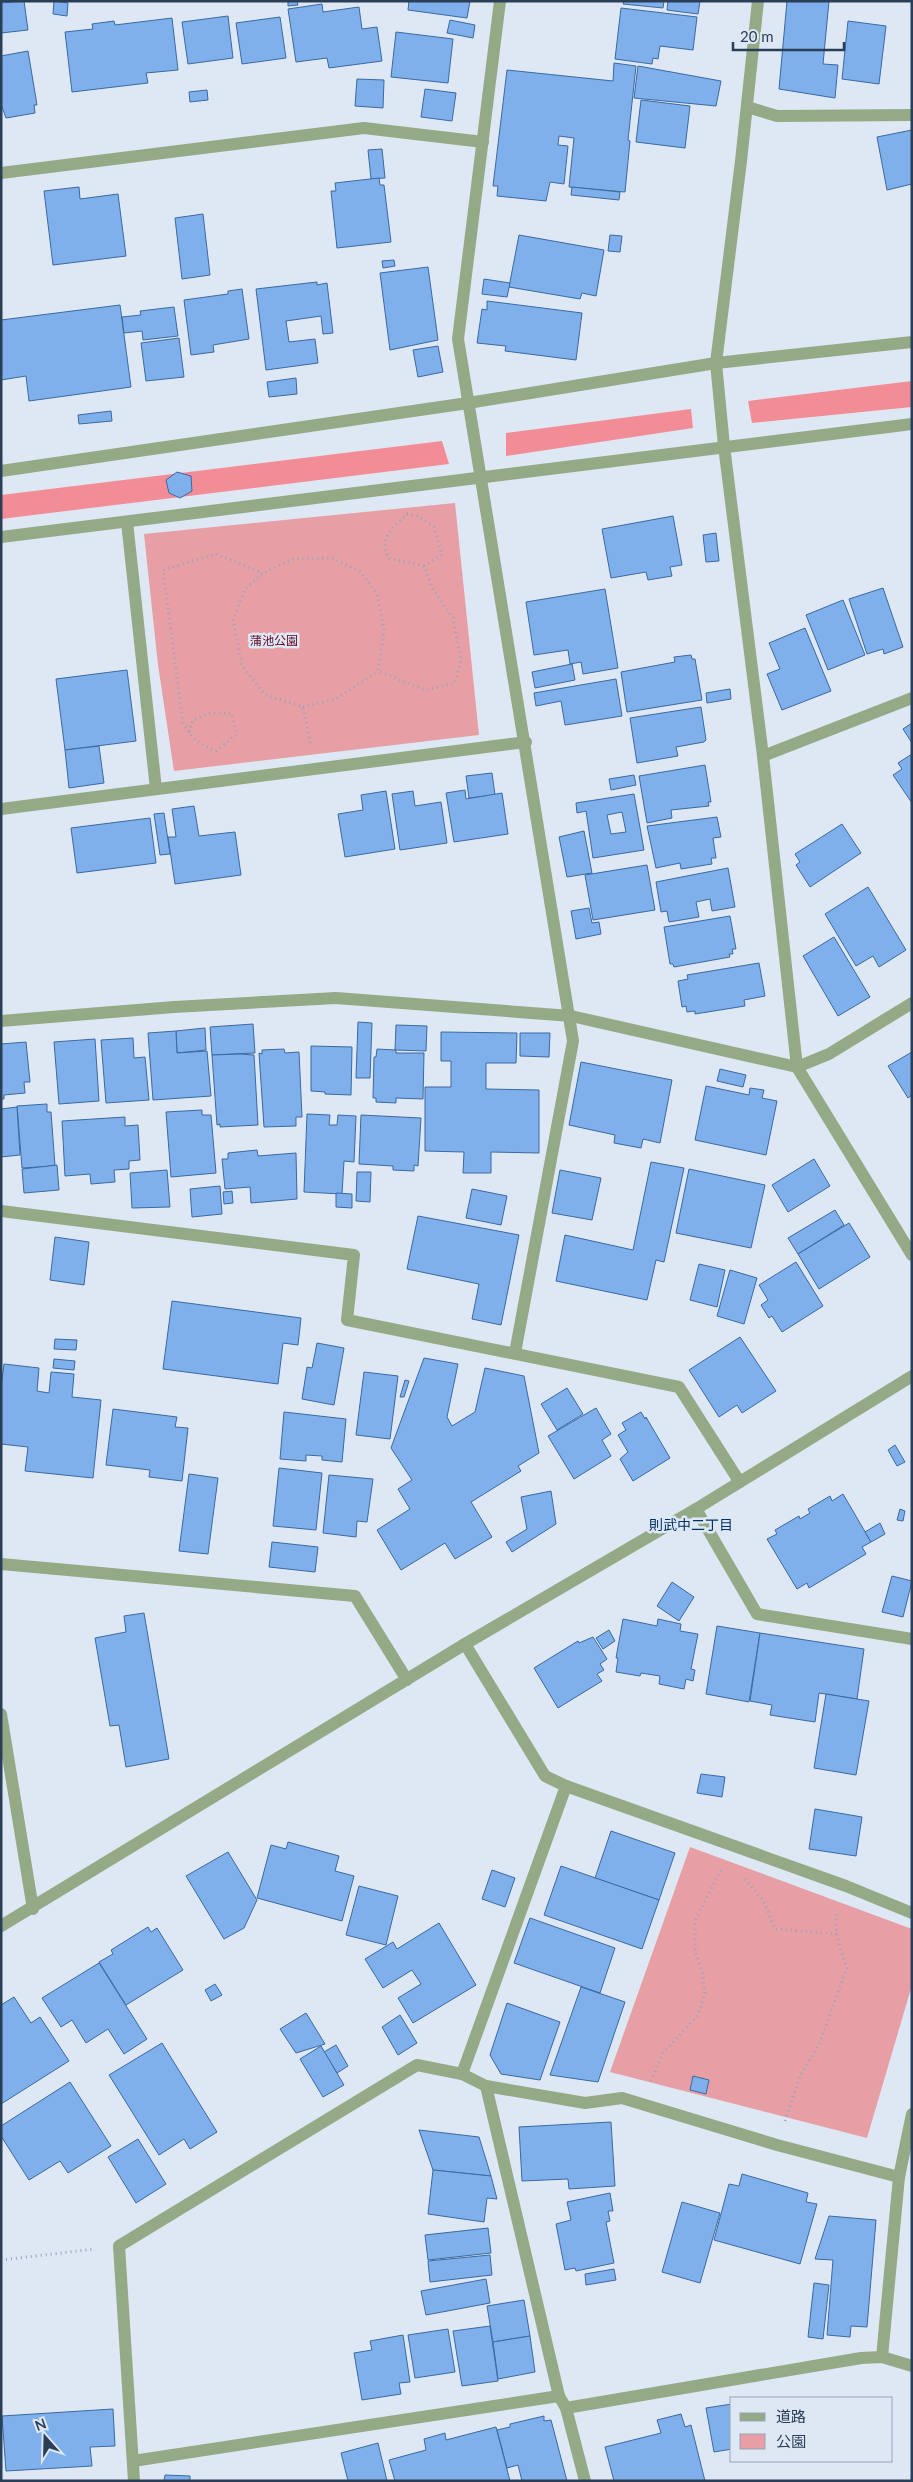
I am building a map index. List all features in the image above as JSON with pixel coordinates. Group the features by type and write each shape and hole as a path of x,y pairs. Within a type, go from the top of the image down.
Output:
{"street":[{"path":"500,1 458,339 571,1016 573,1041 515,1353"},
{"path":"758,1 716,363 724,446 763,756 797,1067 912,1255"},
{"path":"747,107 777,116 912,115"},
{"path":"1,173 364,128 483,142"},
{"path":"1,471 468,404 716,363 912,342"},
{"path":"1,537 912,424"},
{"path":"127,522 156,789"},
{"path":"763,756 912,698"},
{"path":"1,809 526,742"},
{"path":"1,1021 174,1007 336,998 571,1016 797,1067 829,1054 912,1004"},
{"path":"1,1211 354,1255 347,1320 679,1386 739,1481"},
{"path":"1,1926 32,1909 465,1644 696,1509 912,1376"},
{"path":"696,1509 757,1614 912,1639"},
{"path":"1,1564 355,1596 407,1680"},
{"path":"465,1644 545,1776 566,1786 846,1886 912,1913"},
{"path":"1,1714 32,1909"},
{"path":"462,2074 566,1786"},
{"path":"134,2481 119,2246 417,2065 462,2074 486,2086 584,2103 622,2098 777,2145 899,2176"},
{"path":"486,2086 560,2396 566,2408 585,2481"},
{"path":"882,2357 899,2176 912,2114"},
{"path":"566,2408 861,2358 882,2357 912,2366"},
{"path":"133,2461 560,2396"}],"path":[{"path":"407,514 418,516 434,526 442,555 424,566 388,558 384,543 390,529 407,514"},
{"path":"189,732 193,720 211,713 231,713 237,734 216,751 197,743 182,723 163,570 216,554 263,573"},
{"path":"332,558 361,572 378,594 384,630 378,671 336,699 303,707 264,695 242,665 233,620 245,589 263,573 294,559 332,558"},
{"path":"378,671 425,690 455,683 461,661 453,618 433,589 424,566"},
{"path":"303,707 315,768"},
{"path":"641,2104 664,2053 698,2015 705,1994 703,1974 694,1952 695,1921 720,1871 728,1873"},
{"path":"743,1877 763,1900 775,1929 838,1934"},
{"path":"777,2145 800,2076 819,2044 847,1968 839,1944 836,1919 846,1886"},
{"path":"1,2260 119,2246"}],"green space":[{"name":"蒲池公園","path":"455,503 479,735 174,771 158,665 144,534"},
{"path":"690,1847 912,1929 912,1985 867,2138 610,2072"}],"shaded area":[{"path":"912,381 912,407 752,423 748,401"},
{"path":"691,409 693,428 506,456 506,433"},
{"path":"442,441 449,464 1,519 1,495"}],"building":[{"path":"24,1 28,30 1,33 1,3"},
{"path":"54,1 68,3 67,16 53,14"},
{"path":"288,1 297,1 298,5 288,6"},
{"path":"409,1 470,1 467,18 408,10"},
{"path":"624,1 664,1 663,8 623,4"},
{"path":"668,1 700,1 698,14 667,10"},
{"path":"787,1 829,1 823,64 838,65 835,98 779,89"},
{"path":"322,4 323,12 359,7 362,29 377,27 382,61 329,68 327,58 296,62 288,9"},
{"path":"621,8 697,17 693,50 660,46 658,59 653,58 652,64 615,59"},
{"path":"228,16 233,58 188,64 182,22"},
{"path":"280,17 286,58 242,64 236,23"},
{"path":"172,18 178,70 146,73 148,83 72,92 65,32 93,29 92,24 114,21 115,25"},
{"path":"450,20 475,25 473,38 447,33"},
{"path":"848,21 886,26 879,84 842,79"},
{"path":"396,32 453,39 448,83 391,77"},
{"path":"28,51 37,105 34,105 35,113 6,118 1,104 1,56"},
{"path":"614,63 636,66 628,140 630,141 625,192 569,187 574,138 559,136 558,145 568,146 564,184 550,182 546,201 497,196 498,186 493,186 507,70 613,81"},
{"path":"638,66 721,81 716,106 634,98"},
{"path":"357,79 384,80 383,108 355,106"},
{"path":"425,89 456,93 452,121 421,117"},
{"path":"207,90 208,100 190,102 189,92"},
{"path":"641,100 690,106 685,148 636,142"},
{"path":"912,130 912,184 887,190 877,137"},
{"path":"382,149 385,178 371,179 368,150"},
{"path":"379,178 380,185 384,185 391,242 337,248 331,191 336,191 335,183"},
{"path":"79,187 80,199 118,194 126,256 53,265 44,191"},
{"path":"572,187 620,192 619,200 571,195"},
{"path":"203,214 210,275 182,279 175,218"},
{"path":"519,235 604,250 596,296 582,293 580,299 509,287"},
{"path":"610,235 622,236 620,252 608,251"},
{"path":"394,260 395,266 383,268 382,261"},
{"path":"428,267 438,340 390,350 380,273"},
{"path":"484,279 510,283 507,297 482,294"},
{"path":"317,282 317,285 327,283 333,333 323,334 321,316 286,321 289,342 315,339 318,363 266,370 256,289"},
{"path":"242,289 249,339 213,345 214,352 191,355 184,300 228,294 228,291"},
{"path":"487,301 582,313 576,360 505,351 506,346 477,343 482,309 487,310"},
{"path":"120,305 131,387 29,401 26,376 1,380 1,320"},
{"path":"174,307 178,336 143,340 142,331 124,333 122,317 141,315 140,311"},
{"path":"179,338 184,377 146,381 141,343"},
{"path":"438,346 443,372 418,377 413,350"},
{"path":"296,378 297,394 269,397 267,382"},
{"path":"111,411 112,421 79,424 78,415"},
{"path":"177,472 191,476 192,491 180,498 169,493 166,480"},
{"path":"673,516 682,565 670,567 672,576 648,580 646,572 611,578 602,529"},
{"path":"716,533 719,561 706,562 703,535"},
{"path":"883,588 903,647 884,654 883,649 867,654 849,599"},
{"path":"605,589 618,668 583,674 581,662 570,664 568,650 534,655 526,602"},
{"path":"843,600 865,655 828,670 806,615"},
{"path":"805,628 831,691 782,710 767,674 780,669 769,643"},
{"path":"691,655 692,659 695,659 702,700 627,712 621,672 675,662 674,657"},
{"path":"572,664 575,680 535,688 532,672"},
{"path":"127,670 136,741 65,750 56,679"},
{"path":"616,679 622,716 565,725 561,701 536,706 534,693"},
{"path":"730,689 731,699 707,703 706,693"},
{"path":"701,707 706,740 704,742 676,747 678,756 637,763 630,718"},
{"path":"912,723 912,743 903,729"},
{"path":"99,746 104,783 69,788 65,750"},
{"path":"912,754 912,803 893,775 902,769 898,763"},
{"path":"705,765 711,802 708,802 709,806 671,810 672,818 647,823 639,776"},
{"path":"492,773 495,795 469,798 466,776"},
{"path":"634,775 636,785 611,790 609,779"},
{"path":"465,790 466,799 502,793 508,834 454,842 446,793"},
{"path":"386,791 395,849 345,857 338,814 363,810 361,795"},
{"path":"413,791 415,806 441,802 447,843 400,850 392,794"},
{"path":"634,794 644,850 593,858 586,811 577,813 576,803","holes":["622,812 626,832 611,834 607,815"]},
{"path":"194,806 199,836 235,832 241,875 175,884 168,837 176,837 172,809"},
{"path":"164,813 170,854 160,855 154,814"},
{"path":"717,817 721,837 713,838 716,858 711,858 712,864 681,869 680,863 656,868 647,826"},
{"path":"150,818 156,863 77,873 71,828"},
{"path":"842,824 861,853 810,887 796,865 800,862 795,854"},
{"path":"584,831 592,873 567,877 559,837"},
{"path":"647,865 655,910 593,920 585,875"},
{"path":"728,868 735,907 712,911 710,899 696,902 699,917 669,922 667,911 661,912 656,882"},
{"path":"868,887 906,950 879,967 873,956 856,966 825,914"},
{"path":"589,908 592,923 599,922 601,934 576,939 571,911"},
{"path":"730,916 736,949 732,949 733,954 729,954 730,957 674,967 673,964 670,964 664,927"},
{"path":"834,937 870,997 838,1016 803,956"},
{"path":"759,963 765,996 744,1000 745,1006 695,1014 695,1011 687,1012 686,1006 682,1007 678,981 688,979 687,975"},
{"path":"358,1022 372,1023 370,1078 356,1078"},
{"path":"253,1024 255,1053 212,1055 210,1027"},
{"path":"396,1025 427,1026 426,1051 395,1050"},
{"path":"205,1028 206,1050 177,1053 176,1031"},
{"path":"176,1031 177,1053 207,1051 211,1096 153,1100 148,1033"},
{"path":"441,1032 517,1033 516,1063 486,1063 486,1089 539,1090 539,1153 491,1152 491,1173 463,1173 464,1152 425,1151 425,1087 451,1087 451,1061 441,1061"},
{"path":"520,1033 550,1033 549,1057 520,1056"},
{"path":"133,1038 134,1058 145,1057 149,1100 106,1103 101,1040"},
{"path":"95,1039 99,1101 59,1104 54,1042"},
{"path":"26,1042 30,1082 24,1082 25,1093 4,1095 4,1099 1,1099 1,1044"},
{"path":"311,1046 352,1047 351,1095 325,1094 325,1092 311,1091"},
{"path":"284,1049 285,1053 299,1052 302,1117 296,1117 296,1126 264,1127 259,1053 262,1054 262,1050"},
{"path":"377,1049 396,1050 396,1053 424,1053 423,1099 396,1098 396,1103 376,1102 376,1098 373,1098 374,1057 376,1057"},
{"path":"912,1052 912,1095 908,1098 888,1066"},
{"path":"212,1055 254,1055 258,1125 220,1127 220,1124 217,1125"},
{"path":"581,1062 672,1080 660,1143 643,1139 641,1148 614,1143 615,1135 569,1125"},
{"path":"720,1069 746,1075 743,1087 717,1081"},
{"path":"706,1086 749,1095 750,1088 764,1090 762,1098 777,1101 766,1155 695,1140"},
{"path":"47,1104 47,1112 51,1112 55,1166 22,1168 17,1106"},
{"path":"17,1107 20,1155 1,1157 1,1109"},
{"path":"202,1110 202,1115 211,1115 216,1173 171,1177 166,1112"},
{"path":"307,1114 330,1115 329,1125 337,1125 338,1115 356,1116 354,1162 344,1161 342,1194 304,1192"},
{"path":"361,1115 421,1118 418,1166 414,1165 414,1171 393,1170 393,1166 359,1164"},
{"path":"125,1117 125,1126 138,1125 140,1160 129,1161 129,1169 114,1170 115,1182 91,1184 90,1174 65,1176 62,1121"},
{"path":"257,1150 258,1156 296,1153 297,1199 251,1203 250,1187 225,1189 222,1159 228,1159 228,1153"},
{"path":"814,1159 830,1186 788,1212 772,1185"},
{"path":"651,1162 684,1168 664,1262 656,1260 647,1300 556,1281 565,1235 633,1250"},
{"path":"57,1165 59,1190 24,1193 22,1169"},
{"path":"689,1169 765,1185 751,1248 676,1233"},
{"path":"167,1170 170,1207 132,1208 130,1173"},
{"path":"560,1170 601,1178 592,1220 552,1213"},
{"path":"357,1172 371,1172 370,1202 356,1201"},
{"path":"220,1186 222,1214 192,1217 190,1189"},
{"path":"472,1189 507,1196 501,1225 466,1218"},
{"path":"232,1191 233,1203 224,1204 223,1192"},
{"path":"336,1193 352,1194 352,1208 336,1207"},
{"path":"835,1210 844,1225 798,1254 788,1238"},
{"path":"418,1216 519,1235 501,1325 472,1319 479,1284 407,1269"},
{"path":"849,1223 870,1257 819,1289 798,1254"},
{"path":"55,1237 89,1242 84,1285 50,1280"},
{"path":"796,1262 823,1306 782,1332 772,1316 769,1318 761,1305 768,1300 759,1285"},
{"path":"699,1264 725,1270 717,1307 690,1300"},
{"path":"730,1270 757,1278 744,1324 717,1316"},
{"path":"172,1301 301,1318 298,1345 283,1343 278,1384 163,1369"},
{"path":"740,1337 776,1391 742,1413 737,1405 719,1417 689,1370"},
{"path":"55,1339 77,1340 76,1350 54,1349"},
{"path":"317,1343 344,1348 334,1405 302,1399 307,1367 312,1368"},
{"path":"424,1358 458,1364 447,1417 452,1426 475,1412 485,1368 524,1376 539,1453 518,1466 521,1471 471,1502 492,1537 455,1559 445,1543 401,1570 377,1530 410,1509 398,1489 412,1480 391,1448"},
{"path":"54,1359 75,1361 74,1370 53,1368"},
{"path":"4,1364 39,1368 37,1391 49,1393 51,1372 74,1374 72,1397 101,1400 93,1478 25,1471 28,1447 1,1444 1,1388"},
{"path":"364,1372 398,1376 390,1439 356,1435"},
{"path":"405,1380 409,1381 404,1397 400,1397"},
{"path":"567,1388 583,1414 557,1430 541,1404"},
{"path":"596,1408 611,1434 602,1440 611,1456 574,1479 548,1436"},
{"path":"113,1409 177,1417 175,1427 188,1428 182,1481 149,1477 150,1470 106,1465"},
{"path":"284,1412 346,1419 342,1462 322,1460 322,1456 306,1455 306,1461 280,1459"},
{"path":"641,1412 645,1419 646,1417 670,1458 633,1481 620,1459 628,1452 618,1435 626,1430 622,1423"},
{"path":"895,1445 905,1462 897,1466 888,1450"},
{"path":"279,1468 322,1473 316,1530 273,1526"},
{"path":"189,1474 218,1478 208,1554 179,1551"},
{"path":"329,1475 373,1479 367,1522 357,1521 356,1537 323,1533"},
{"path":"551,1491 556,1524 512,1552 506,1542 527,1529 521,1497"},
{"path":"843,1494 871,1542 862,1547 866,1554 809,1588 807,1583 797,1589 767,1539 777,1534 775,1530 799,1516 800,1519 810,1513 808,1509 830,1496 832,1501"},
{"path":"900,1509 905,1511 903,1521 897,1520"},
{"path":"880,1523 885,1534 871,1542 865,1532"},
{"path":"272,1542 318,1547 315,1572 269,1567"},
{"path":"892,1576 912,1581 903,1617 882,1612"},
{"path":"672,1582 694,1597 679,1621 657,1606"},
{"path":"144,1613 169,1759 126,1767 119,1725 110,1726 95,1638 126,1632 124,1616"},
{"path":"623,1619 657,1626 658,1619 681,1624 680,1631 698,1634 691,1669 695,1670 693,1681 686,1679 684,1689 659,1684 660,1676 641,1673 640,1676 616,1672 618,1658 616,1658"},
{"path":"717,1626 760,1633 749,1702 706,1694"},
{"path":"609,1630 615,1641 603,1649 596,1638"},
{"path":"760,1633 864,1649 857,1699 819,1693 815,1722 770,1715 772,1705 750,1701"},
{"path":"593,1637 607,1659 600,1664 604,1670 597,1674 602,1681 558,1708 534,1668 578,1641 579,1643"},
{"path":"826,1694 869,1701 856,1775 814,1768"},
{"path":"701,1774 725,1777 722,1797 697,1793"},
{"path":"815,1809 862,1817 856,1856 809,1849"},
{"path":"611,1831 675,1853 659,1900 595,1878"},
{"path":"288,1842 339,1856 335,1871 354,1876 342,1921 257,1898 271,1845 286,1849"},
{"path":"228,1852 257,1900 244,1928 224,1939 186,1876"},
{"path":"561,1866 659,1900 642,1949 544,1915"},
{"path":"492,1870 515,1878 505,1907 482,1899"},
{"path":"359,1886 398,1896 386,1945 346,1935"},
{"path":"530,1918 615,1948 600,1993 514,1963"},
{"path":"439,1923 476,1985 413,2023 398,1998 421,1984 412,1970 383,1988 365,1959 393,1942 397,1949"},
{"path":"148,1927 151,1932 157,1928 183,1970 126,2005 99,1962 113,1954 111,1950"},
{"path":"99,1963 147,2039 124,2054 108,2029 86,2043 72,2020 61,2027 42,1998"},
{"path":"215,1984 222,1995 211,2001 205,1990"},
{"path":"581,1987 625,2002 598,2082 550,2075"},
{"path":"14,1997 31,2023 40,2017 69,2061 1,2104 1,2005"},
{"path":"507,2003 560,2022 540,2080 501,2074 490,2055"},
{"path":"306,2013 325,2044 296,2053 280,2029"},
{"path":"400,2015 417,2043 398,2055 382,2027"},
{"path":"162,2043 217,2132 190,2149 184,2139 159,2155 109,2075"},
{"path":"336,2045 348,2066 337,2073 324,2052"},
{"path":"321,2046 344,2085 323,2097 300,2059"},
{"path":"693,2076 709,2080 706,2094 690,2090"},
{"path":"70,2082 111,2146 68,2173 60,2161 29,2180 1,2136 1,2126"},
{"path":"611,2122 615,2186 569,2189 568,2179 522,2181 519,2127"},
{"path":"419,2130 479,2137 491,2176 433,2170"},
{"path":"138,2139 166,2184 136,2203 108,2157"},
{"path":"433,2170 491,2176 497,2199 487,2198 484,2222 428,2214"},
{"path":"742,2174 808,2193 806,2202 817,2204 800,2264 714,2240 729,2184 739,2186"},
{"path":"610,2193 613,2211 608,2211 610,2221 606,2222 614,2263 576,2271 575,2268 565,2270 556,2224 571,2220 567,2202"},
{"path":"682,2202 720,2213 700,2283 662,2272"},
{"path":"829,2216 876,2220 867,2327 851,2326 850,2337 827,2335 833,2260 815,2259"},
{"path":"488,2228 491,2253 428,2260 425,2235"},
{"path":"490,2255 492,2275 430,2282 428,2261"},
{"path":"614,2269 616,2280 586,2285 585,2274"},
{"path":"486,2279 490,2303 426,2315 421,2291"},
{"path":"814,2283 829,2285 823,2339 808,2337"},
{"path":"524,2300 530,2336 493,2342 487,2306"},
{"path":"490,2326 498,2381 462,2386 453,2331"},
{"path":"448,2329 455,2372 415,2378 408,2335"},
{"path":"403,2335 410,2382 399,2383 401,2394 362,2400 354,2353 372,2350 370,2341"},
{"path":"530,2336 535,2372 498,2379 493,2342"},
{"path":"730,2404 730,2449 714,2452 706,2408"},
{"path":"113,2409 115,2446 90,2447 92,2466 6,2471 2,2416"},
{"path":"681,2414 685,2427 691,2425 705,2481 614,2481 605,2447 661,2433 657,2420"},
{"path":"544,2416 544,2421 551,2420 567,2481 522,2481 518,2465 507,2468 497,2430 510,2427 510,2424"},
{"path":"496,2427 510,2481 395,2481 389,2460 426,2450 424,2439 445,2433 446,2440"},
{"path":"378,2443 387,2481 348,2481 341,2453"},
{"path":"165,2475 190,2476 190,2481 164,2481"}],"district":[{"name":"則武中二丁目","path":"691,1524"}]}
